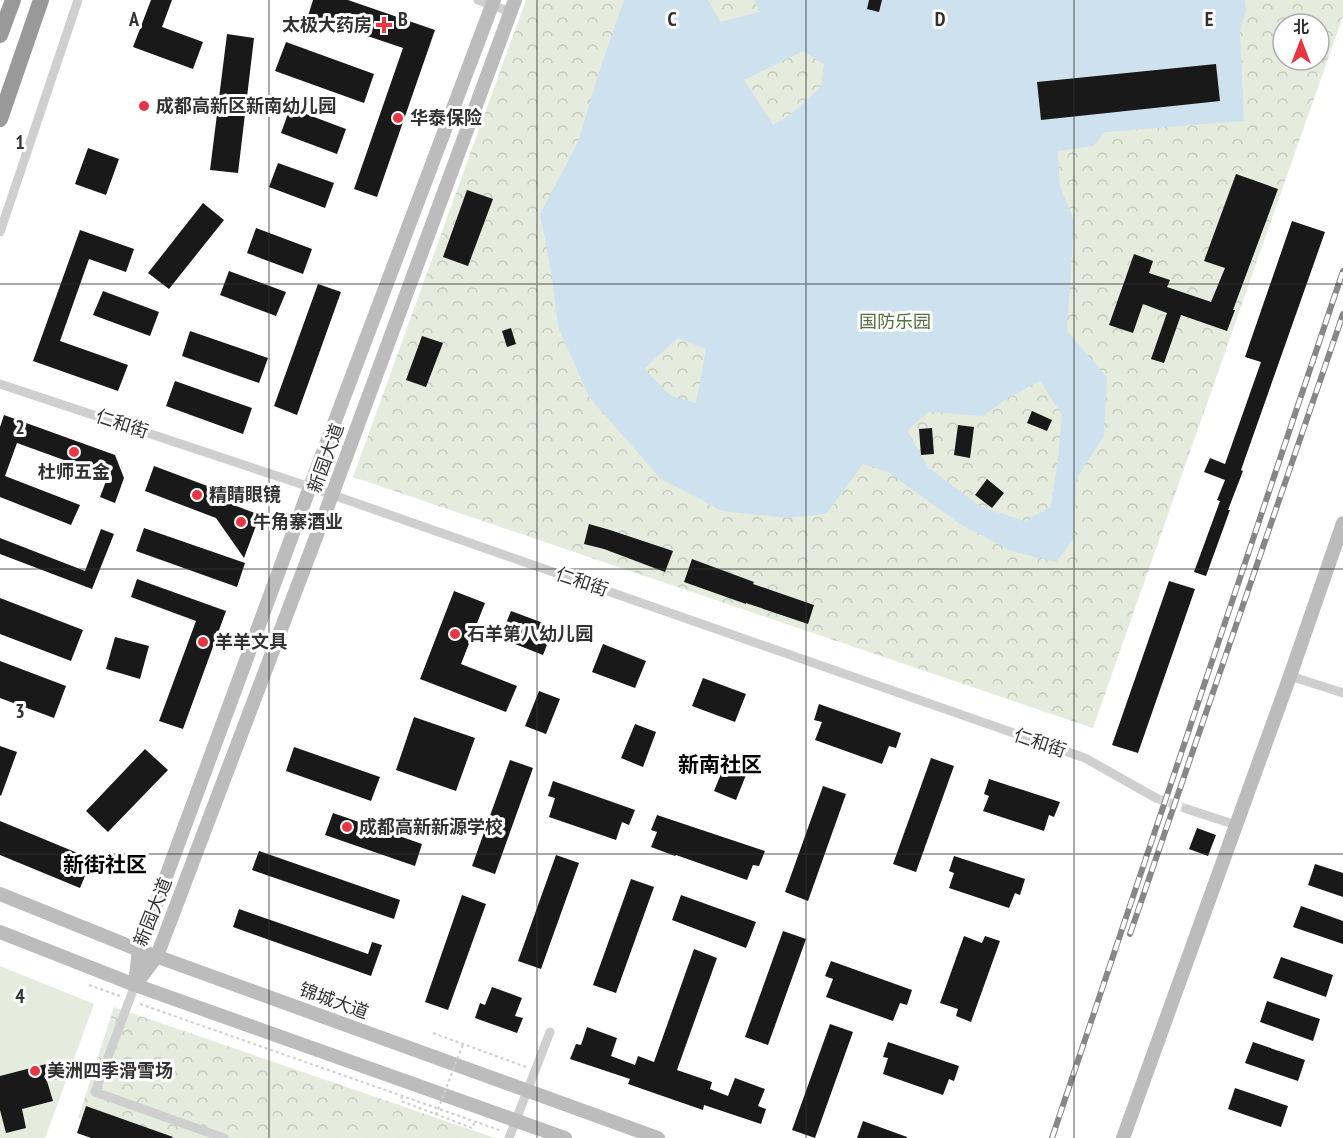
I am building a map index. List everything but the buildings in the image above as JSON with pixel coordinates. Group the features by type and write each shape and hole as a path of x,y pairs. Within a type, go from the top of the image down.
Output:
{"highway":[{"path":"0,35 13,0"},
{"path":"0,119 41,0"}],"street":[{"path":"0,232 78,0"},
{"path":"478,0 513,6"},
{"name":"新园大道","path":"135,985 139,950 309,487 493,3"},
{"name":"新园大道","path":"135,985 157,956 332,495 513,6"},
{"name":"仁和街","path":"0,384 309,487 1085,758 1156,798"},
{"path":"1123,1138 1343,523"},
{"path":"1290,676 1343,693"},
{"path":"1187,809 1236,825"},
{"name":"锦城大道","path":"0,894 139,950 658,1138"},
{"path":"0,932 135,985 565,1138"},
{"path":"135,985 95,1092 224,1138"},
{"path":"510,1136 550,1032"}],"path":[{"path":"89,985 475,1121 510,1136"},
{"path":"433,1033 536,1070"},
{"path":"436,1115 463,1044"},
{"path":"402,1096 401,1101 414,1107 472,1128 475,1121"}],"green space":[{"name":"国防乐园","path":"526,0 1343,0 1343,16 1331,50 1331,12 1271,12 1271,72 1323,72 1093,728 353,477"},
{"name":"美洲四季滑雪场","path":"0,966 94,1004 45,1138 0,1138"},
{"path":"114,1007 495,1138 132,1138 78,1118"}],"water":[{"path":"624,0 708,0 720,22 759,12 755,0 1245,0 1246,11 1240,31 1244,121 1105,132 1093,146 1058,151 1060,186 1074,221 1067,331 1107,377 1104,436 1077,478 1073,540 1056,562 1011,551 960,524 888,472 863,464 826,514 787,518 722,511 660,478 589,397 558,327 551,271 540,214 578,142","holes":["803,51 824,64 821,87 790,115 773,125 744,80","678,338 706,349 696,403 670,395 644,369","1040,381 1062,415 1051,507 1025,521 981,507 929,468 907,431 928,412 983,416 1008,398"]}],"tunnel":[{"path":"1156,798 1187,809"}],"railway":[{"path":"1052,1138 1343,271"},
{"path":"1130,934 1343,314"}],"place":[{"name":"太极大药房","path":"384,25"},
{"name":"成都高新区新南幼儿园","path":"144,106"},
{"name":"华泰保险","path":"398,118"},
{"name":"杜师五金","path":"74,452"},
{"name":"精睛眼镜","path":"197,495"},
{"name":"牛角寨酒业","path":"241,522"},
{"name":"石羊第八幼儿园","path":"455,634"},
{"name":"羊羊文具","path":"203,642"},
{"name":"成都高新新源学校","path":"347,827"},
{"name":"美洲四季滑雪场","path":"35,1071"}],"district":[{"name":"新南社区","path":"720,765"},
{"name":"新街社区","path":"105,865"}]}
